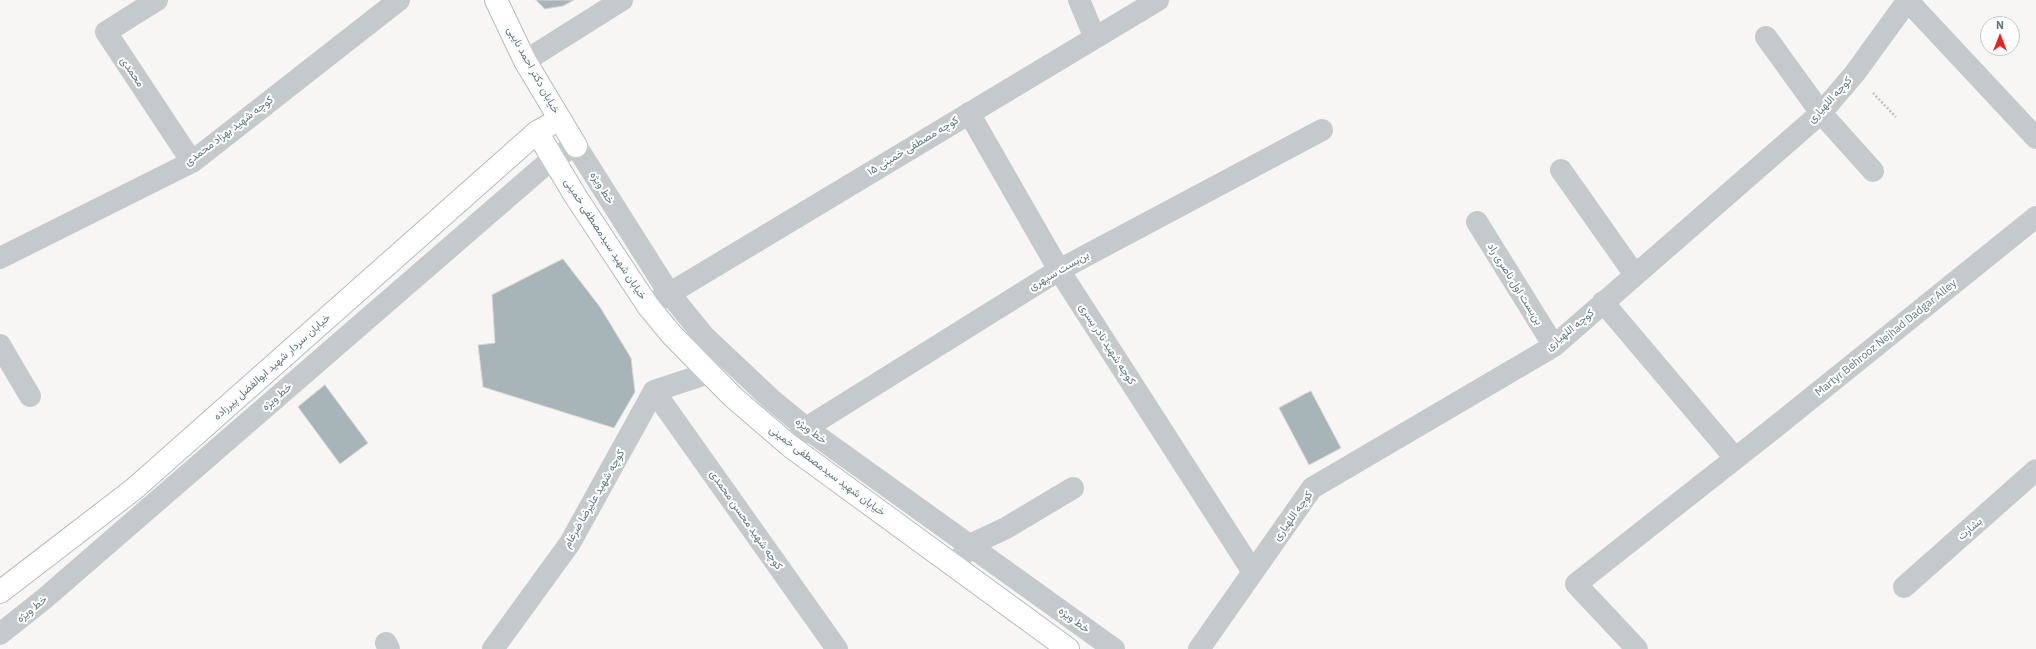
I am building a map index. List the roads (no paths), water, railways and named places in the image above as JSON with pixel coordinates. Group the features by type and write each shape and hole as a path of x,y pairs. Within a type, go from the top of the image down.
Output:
{"main road":[{"name":"خیابان دکتر احمد نایبی","path":"496,0 526,61 576,146"},
{"name":"خیابان سردار شهید ابوالفضل پیرزاده","path":"0,592 134,489 537,132 560,119"},
{"name":"خیابان شهید سیدمصطفی خمینی","path":"537,132 576,197 648,306 672,335 733,397 790,446 1068,649"}],"street":[{"name":"محمدی","path":"157,0 106,32 192,162"},
{"name":"کوچه شهید بهزاد محمدی","path":"0,258 192,162 399,0"},
{"path":"526,61 622,0"},
{"path":"1079,0 1096,38"},
{"name":"کوچه مصطفی خمینی ۱۵","path":"648,306 1158,0"},
{"path":"1907,0 2036,138"},
{"name":"کوچه اللهیاری","path":"1199,649 1312,488 1554,346 1821,113 1855,74 1907,0"},
{"path":"1766,37 1821,113 1873,171"},
{"name":"کوچه شهید نادر یسری","path":"969,113 1059,270 1253,572"},
{"name":"بن‌بست سپهری","path":"790,446 806,428 1059,270 1322,130"},
{"name":"خط ویژه","path":"0,634 44,599 553,158 576,146 669,293 704,336 772,400 806,428 1114,649"},
{"path":"1561,170 1635,275"},
{"name":"Martyr Behrooz Nejhad Dadgar Alley","path":"1637,649 1576,584 2036,217"},
{"name":"بن‌بست اول ناصری راد","path":"1476,222 1554,346"},
{"path":"1603,302 1735,458"},
{"path":"0,345 30,396"},
{"path":"654,391 709,373"},
{"name":"کوچه شهید علیرضا ضرغام","path":"493,649 570,543 654,391"},
{"name":"کوچه شهید محسن محمدی","path":"654,391 837,649"},
{"name":"بشارت","path":"1904,587 2036,470"},
{"path":"955,566 970,546 1006,528 1073,488"}]}
